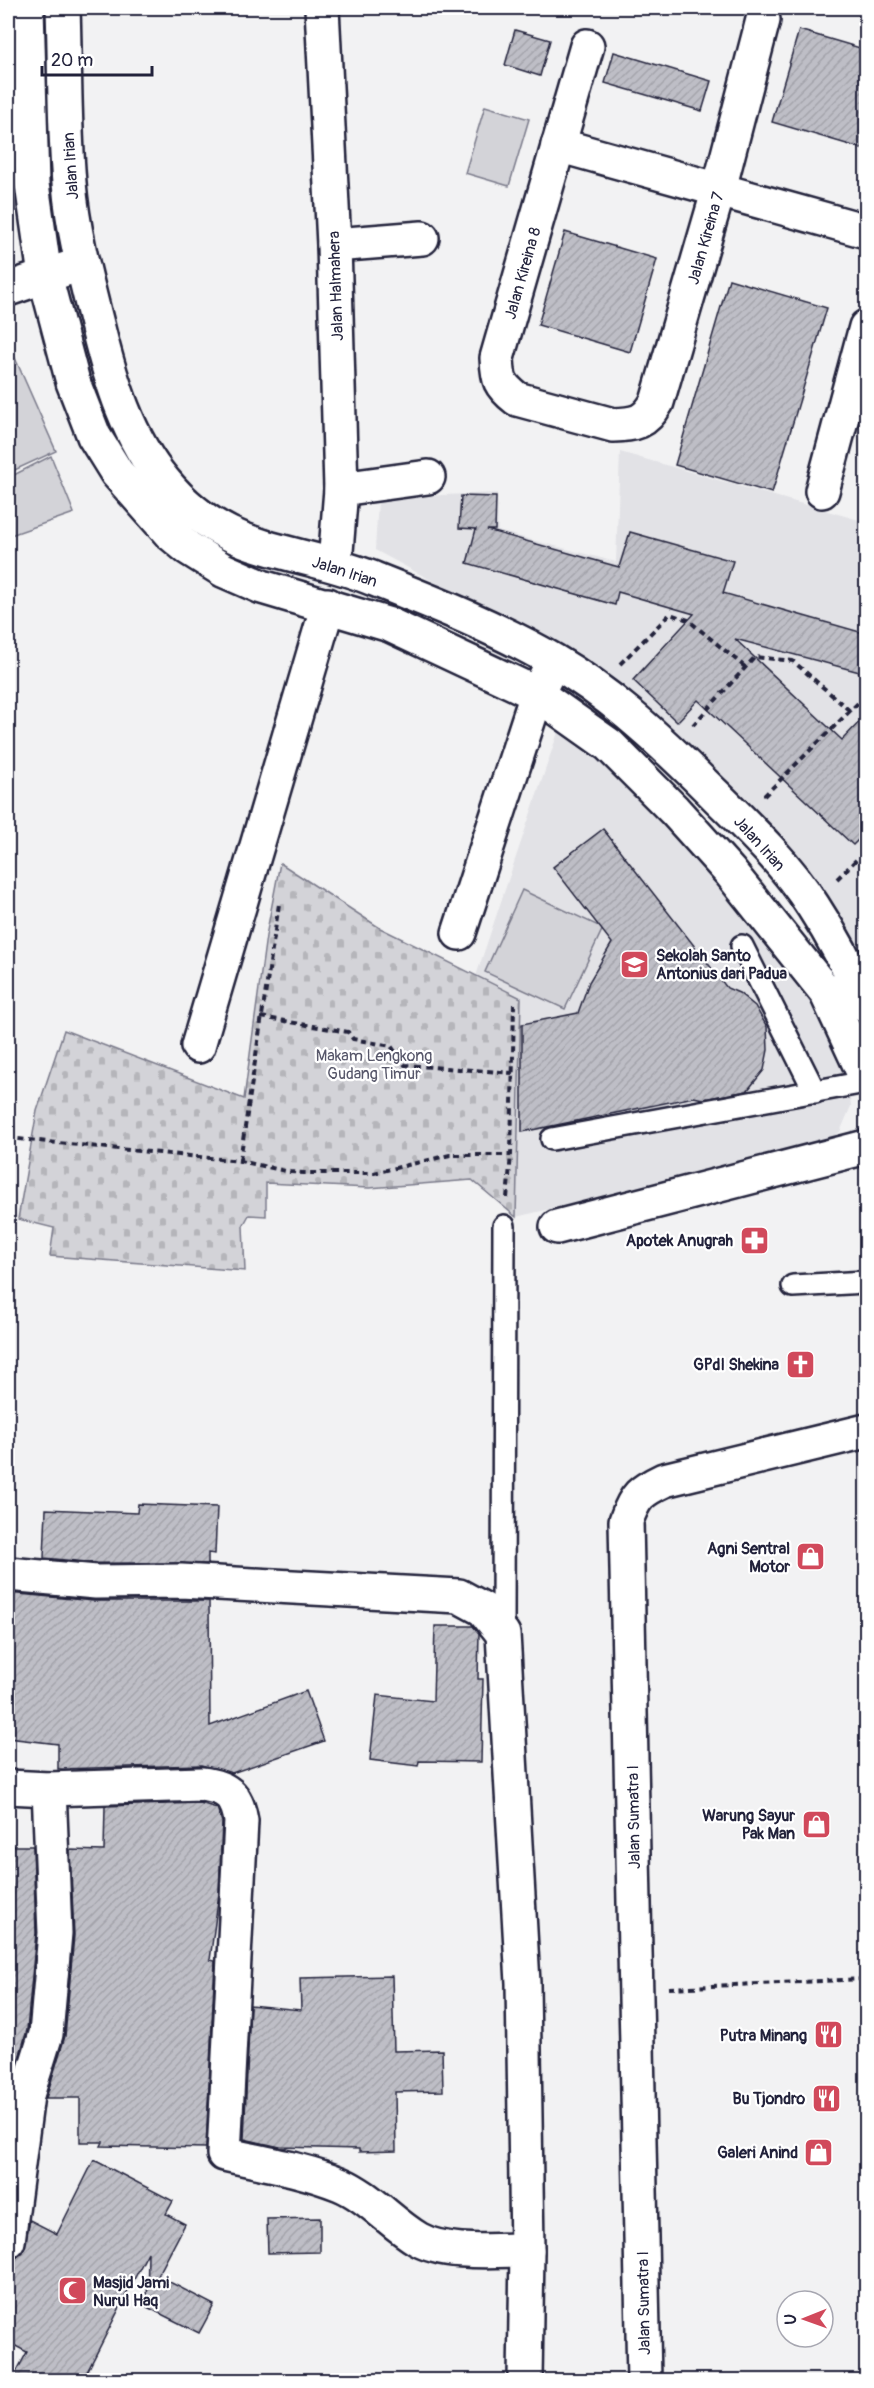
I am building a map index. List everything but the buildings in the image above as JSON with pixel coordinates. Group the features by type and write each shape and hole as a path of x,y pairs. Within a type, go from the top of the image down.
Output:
{"street":[{"name":"Jalan Irian","path":"27,8 32,184 45,276 73,382 94,436 117,473 140,501 170,533 236,539 261,548 335,564 490,628 553,661 597,688 670,751 775,857 812,904 851,970 867,1005"},
{"name":"Jalan Irian","path":"63,8 69,185 82,264 108,369 124,412 145,454 161,479 181,502 196,534 223,570 262,587 390,625 537,694 609,745 674,810 729,872 826,992 867,1080"},
{"name":"Jalan Halmahera","path":"322,8 334,245 341,489 335,564"},
{"name":"Jalan Kireina 7","path":"613,426 640,422 649,416 657,402 719,189 763,20"},
{"name":"Jalan Kireina 8","path":"587,46 498,357 498,377 504,389 517,399 613,426"},
{"path":"558,145 867,231"},
{"path":"334,245 422,238"},
{"path":"8,289 82,264"},
{"path":"822,491 867,327"},
{"path":"341,489 428,477"},
{"path":"198,1046 328,605"},
{"path":"459,933 537,694 553,661"},
{"path":"609,745 631,715"},
{"path":"557,1227 867,1147"},
{"name":"Jalan Sumatra I","path":"644,2380 626,1521 632,1504 641,1491 664,1480 867,1431"},
{"path":"8,1574 96,1582 181,1581 459,1596 483,1609 503,1634 523,1983 527,2250 525,2380"},
{"path":"8,1786 49,1789 201,1784 222,1789 239,1804 242,1821 224,2154 315,2175 342,2185 419,2240 436,2246 458,2249 527,2250"},
{"path":"8,2241 27,2094 46,2034 55,1933 49,1789"}],"lane":[{"path":"742,946 815,1092"},
{"path":"552,1139 815,1092 867,1080"},
{"path":"503,1634 504,1226"},
{"path":"793,1286 867,1282"}],"path":[{"path":"823,8 834,8"},
{"path":"597,688 670,614 688,620 745,668"},
{"path":"670,751 755,657 793,661 850,711"},
{"path":"740,820 867,695"},
{"path":"240,1161 280,896"},
{"path":"504,1226 511,1155 514,1004"},
{"path":"261,1017 348,1032 353,1039 391,1046 405,1065 513,1073"},
{"path":"8,1138 240,1161 290,1172 374,1173 450,1155 511,1155"},
{"path":"636,1989 867,1979"}],"shaded area":[{"path":"620,452 866,522 866,970 816,886 492,613 375,550 378,501 497,493 498,531 616,562"},
{"name":"Sekolah Santo Antonius dari Padua","path":"558,732 585,741 783,952 823,1016 848,1078 851,1106 840,1132 821,1145 516,1217 521,998 476,976"}],"green space":[{"path":"485,106 529,119 509,186 465,173"},
{"path":"8,342 56,451 8,473"},
{"path":"51,456 74,513 8,536 8,478"},
{"name":"Makam Lengkong Gudang Timur","path":"280,863 380,928 521,998 516,1217 472,1180 369,1188 266,1183 266,1216 249,1215 243,1226 245,1271 50,1256 54,1228 18,1219 37,1111 64,1030 244,1099 266,936"},
{"path":"522,890 603,928 565,1009 485,972"}],"place":[{"name":"Sekolah Santo Antonius dari Padua","path":"635,964"},
{"name":"Apotek Anugrah","path":"754,1240"},
{"name":"GPdI Shekina","path":"800,1364"},
{"name":"Agni Sentral Motor","path":"811,1557"},
{"name":"Warung Sayur Pak Man","path":"816,1824"},
{"name":"Putra Minang","path":"828,2035"},
{"name":"Bu Tjondro","path":"826,2098"},
{"name":"Galeri Anind","path":"819,2152"},
{"name":"Masjid Jami Nurul Haq","path":"72,2291"}]}
